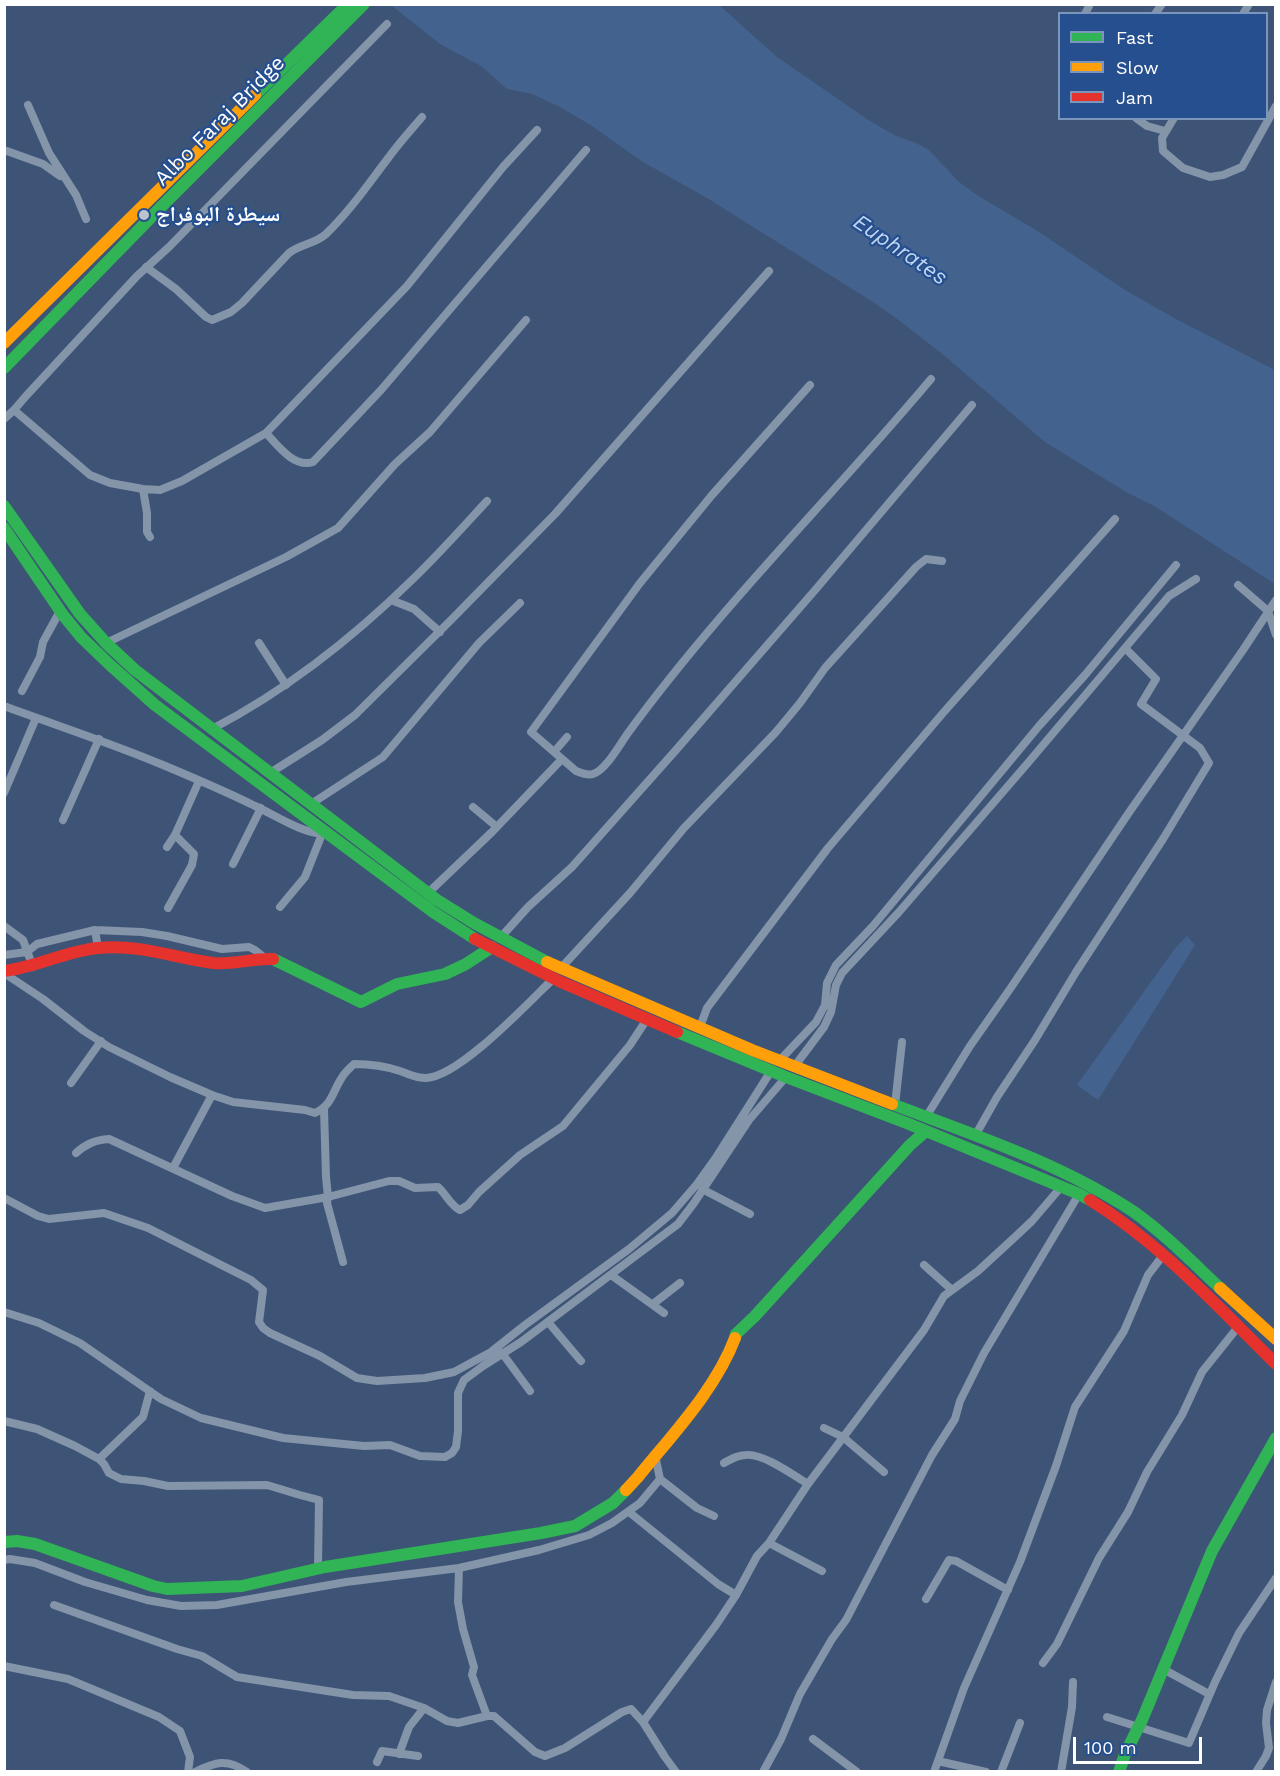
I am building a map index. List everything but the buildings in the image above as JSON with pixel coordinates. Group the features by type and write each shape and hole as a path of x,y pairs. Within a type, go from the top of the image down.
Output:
{"main road":[{"name":"Albo Faraj Bridge","path":"4,368 261,99 348,4"},
{"name":"Albo Faraj Bridge","path":"4,343 364,4"},
{"path":"4,506 80,614 135,670 428,893 474,923 561,968 691,1028 771,1071 1079,1194 1104,1208 1164,1254 1275,1362"},
{"path":"4,528 60,611 81,637 155,705 325,834 467,935 553,979 647,1019 691,1028 780,1060 1009,1149 1076,1178 1128,1209 1172,1244 1275,1339"},
{"path":"362,859 369,848"},
{"path":"4,972 33,967 54,957 86,949 112,947 144,949 193,960 220,963 276,958 361,1002 390,987 446,974 492,947"},
{"path":"4,1542 17,1541 35,1544 167,1589 242,1586 318,1568 575,1526 613,1503 706,1392 730,1351 736,1334 873,1188 910,1145 926,1131"},
{"path":"1119,1772 1212,1551 1275,1438"}],"street":[{"path":"4,419 147,267 387,24"},
{"path":"28,105 49,153 76,195 86,219"},
{"path":"147,267 176,289 206,317 212,320 231,312 297,247 316,242 326,234 422,117"},
{"path":"1139,120 1147,126 1165,131"},
{"path":"1173,120 1162,138 1163,151 1183,168 1210,177 1223,175 1242,167 1267,120"},
{"path":"14,410 90,475 110,483 143,489 160,490 182,481 266,433 407,286 503,167 537,130"},
{"path":"4,150 43,164 68,182"},
{"path":"266,433 288,455 300,463 313,462 381,390 586,150"},
{"path":"270,773 322,740 355,715 440,632 555,513 769,271"},
{"path":"106,643 286,557 338,528 395,464 430,432 526,320"},
{"path":"810,385 712,495 640,583 531,732 576,771 592,775 602,768 711,628 880,440 931,379"},
{"path":"501,937 528,907 572,867 661,767 972,405"},
{"path":"143,489 147,532 150,537"},
{"path":"212,729 286,685 352,635 414,579 487,501"},
{"path":"691,1028 828,848 943,713 1115,519"},
{"path":"561,968 630,893 684,828 776,732 825,668 916,567 926,559 942,561"},
{"path":"780,1060 816,1022 825,1005 827,983 836,965 873,926 1176,565"},
{"path":"794,1066 824,1027 831,1012 836,986 842,973 899,912 1169,596 1196,579"},
{"path":"1238,585 1268,611 1275,635"},
{"path":"391,600 414,609 440,632"},
{"path":"926,1118 970,1046 1275,600"},
{"path":"311,804 383,757 479,643 520,603"},
{"path":"22,691 40,657 43,642 60,611"},
{"path":"259,643 286,685"},
{"path":"975,1136 997,1096 1163,839 1209,763 1200,748 1141,704 1156,679 1125,648"},
{"path":"4,706 99,740 261,808 301,828 325,834 305,877 280,907"},
{"path":"4,793 36,718"},
{"path":"554,752 567,737"},
{"path":"63,820 99,740"},
{"path":"428,893 497,827 562,759"},
{"path":"167,847 175,835 199,781"},
{"path":"473,807 497,827"},
{"path":"233,864 261,808"},
{"path":"168,908 192,865 194,854 175,835"},
{"path":"4,926 23,940 33,967"},
{"path":"95,930 98,948"},
{"path":"4,956 27,952 37,944 95,930 142,932 222,949 249,947 265,958"},
{"path":"173,956 183,940"},
{"path":"4,972 84,1031 170,1077 233,1102 315,1113 324,1109 342,1077 354,1064 371,1064 417,1078 430,1078 443,1074 493,1036 553,979"},
{"path":"76,1153 91,1142 109,1139 265,1209 328,1197 390,1181 399,1181 415,1188 438,1187 454,1207 460,1210 520,1155 563,1126 630,1045 647,1019"},
{"path":"71,1083 101,1041"},
{"path":"895,1105 902,1042"},
{"path":"4,1198 38,1216 49,1219 104,1213 148,1228 251,1280 263,1290 259,1322 270,1333 320,1356 357,1378 377,1381 425,1378 454,1372 491,1352 672,1213 717,1156 771,1071"},
{"path":"4,1312 39,1323 80,1342 161,1399 201,1418 283,1438 364,1446 390,1445 420,1455 445,1457 456,1448 458,1393 465,1380 521,1342 678,1224 759,1107 786,1077"},
{"path":"173,1168 212,1095"},
{"path":"324,1109 327,1203 343,1262"},
{"path":"644,1722 716,1625 736,1595 757,1556 769,1543 808,1484 918,1338 944,1296 978,1271 1024,1229 1061,1187"},
{"path":"702,1189 750,1214"},
{"path":"763,1772 781,1739 800,1694 832,1639 846,1620 932,1455 955,1419 960,1401 984,1353 1079,1194"},
{"path":"934,1772 964,1688 1008,1590 1056,1466 1075,1407 1124,1331 1148,1275 1164,1254"},
{"path":"924,1265 952,1290"},
{"path":"611,1275 664,1313"},
{"path":"653,1304 680,1283"},
{"path":"548,1322 581,1361"},
{"path":"1043,1663 1057,1644 1099,1558 1128,1512 1147,1472 1182,1415 1202,1372 1239,1327"},
{"path":"502,1353 530,1391"},
{"path":"99,1460 143,1417 150,1391"},
{"path":"4,1421 37,1429 75,1446 99,1460 110,1473 121,1479 168,1486 267,1485 319,1500 318,1568"},
{"path":"824,1428 843,1437 884,1472"},
{"path":"724,1463 748,1454 760,1457 808,1484"},
{"path":"655,1455 660,1479 697,1508 714,1516"},
{"path":"4,1560 35,1563 147,1600 181,1606 217,1605 346,1582 459,1568 539,1550 589,1535 612,1523 640,1503 660,1479"},
{"path":"629,1512 718,1584 736,1595"},
{"path":"769,1543 822,1572"},
{"path":"926,1599 949,1560 956,1560 1008,1590"},
{"path":"459,1568 458,1602 474,1667 472,1675 488,1716"},
{"path":"1107,1717 1189,1743 1209,1694 1239,1633 1275,1578"},
{"path":"54,1605 202,1656 237,1677 353,1695 389,1696 424,1708 447,1721 458,1723 494,1716 535,1752 545,1756 565,1748 622,1712 631,1709 644,1722 664,1757 676,1772"},
{"path":"4,1666 68,1679 159,1718 180,1731 190,1757 188,1772"},
{"path":"1162,1670 1209,1694"},
{"path":"1061,1772 1072,1707 1073,1682"},
{"path":"1256,1772 1269,1748 1267,1710 1275,1682"},
{"path":"399,1754 410,1727 424,1708"},
{"path":"1001,1772 1020,1723"},
{"path":"813,1739 857,1772"},
{"path":"377,1762 382,1751 418,1756"},
{"path":"195,1772 223,1761 239,1766 247,1772"},
{"path":"938,1761 986,1772"}],"water":[{"name":"Euphrates","path":"391,5 719,5 777,57 870,121 896,136 929,150 959,182 980,197 1036,230 1125,290 1275,370 1275,584 1156,507 1126,492 1045,442 946,357 873,302 707,198 643,162 592,126 560,107 532,94 507,89 481,66 440,44"},
{"path":"1187,936 1195,945 1098,1100 1077,1085 1176,947"}],"traffic: fast":[{"path":"255,95 348,4"},
{"path":"4,368 364,4"},
{"path":"4,506 80,614 135,670 437,900 474,923 547,962"},
{"path":"4,528 63,615 81,637 155,705 433,912 475,939"},
{"path":"273,959 361,1002 397,984 445,974 492,947"},
{"path":"677,1032 909,1124 1090,1200"},
{"path":"892,1104 1047,1164 1106,1195 1134,1212 1157,1230 1220,1288"},
{"path":"735,1338 736,1334 910,1145 926,1131"},
{"path":"1119,1772 1212,1551 1276,1438"},
{"path":"4,1542 17,1541 35,1544 167,1589 242,1586 325,1567 575,1526 613,1503 626,1490"}],"traffic: slow":[{"path":"4,343 255,95"},
{"path":"547,962 752,1050 892,1104"},
{"path":"1220,1288 1276,1339"},
{"path":"626,1490 679,1428 705,1393 727,1357 735,1338"}],"traffic: jam":[{"path":"475,939 561,982 677,1032"},
{"path":"4,971 86,950 114,947 213,963 273,959"},
{"path":"1090,1200 1116,1217 1164,1256 1276,1364"}],"place":[{"name":"سيطرة البوفراج","path":"144,215"}]}
